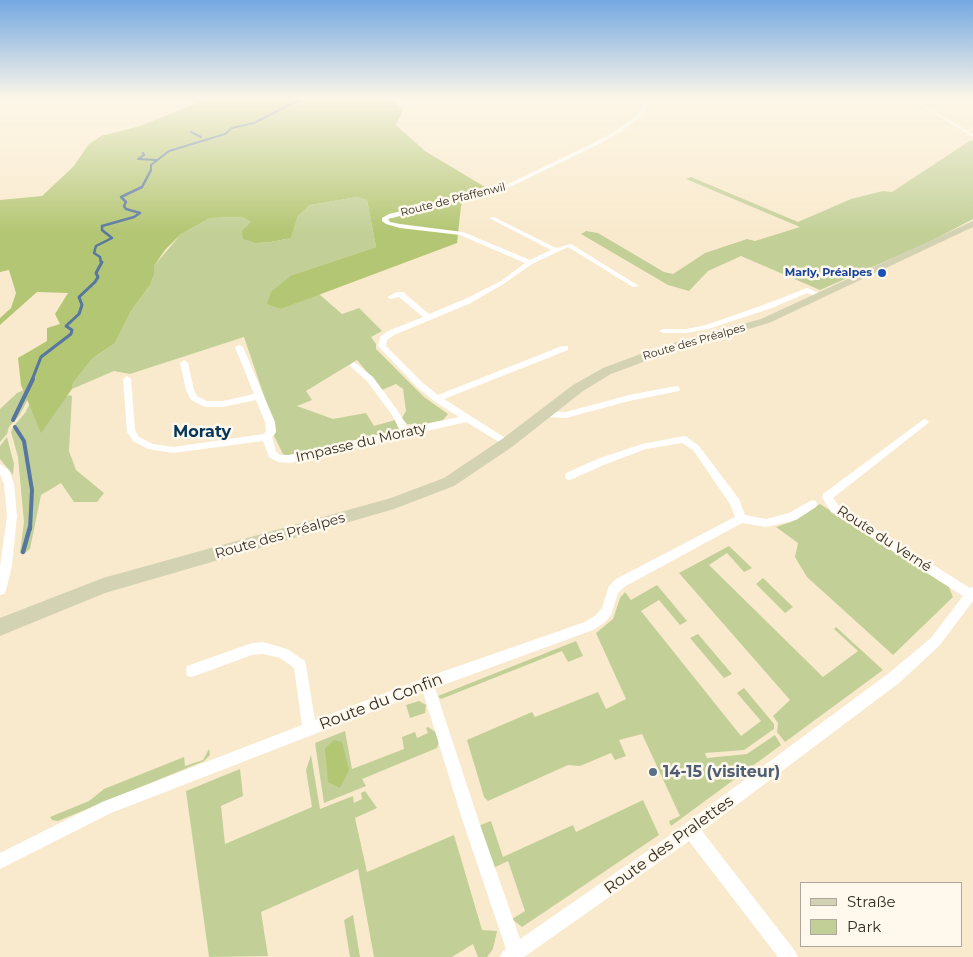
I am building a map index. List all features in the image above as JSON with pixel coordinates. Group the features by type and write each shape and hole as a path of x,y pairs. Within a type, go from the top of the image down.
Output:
{"main road":[{"name":"Route des Préalpes","path":"0,627 103,586 394,503 449,482 507,443 578,388 607,371 638,357 742,329 822,296 973,224"}],"street":[{"name":"Route de Pfaffenwil","path":"530,263 461,233 400,226 388,223 385,221 385,218 506,187 596,144"},
{"name":"Route de Pfaffenwil","path":"492,218 556,250"},
{"name":"Route de Pfaffenwil","path":"507,443 436,399 382,346 383,339 391,333 468,301 502,282 530,263 568,245 635,286"},
{"path":"391,297 411,290"},
{"name":"Route des Préalpes","path":"664,331 686,331 708,326 769,306 807,290 822,296"},
{"path":"400,294 429,318"},
{"name":"Impasse du Moraty","path":"239,347 270,422 271,432 267,436 272,454 278,458 289,459 468,418"},
{"path":"436,399 565,348"},
{"path":"184,363 190,390 194,398 205,404 223,404 259,396"},
{"path":"354,365 370,379 395,413 406,432"},
{"path":"127,379 130,430 136,439 151,447 173,450 267,436"},
{"path":"545,414 566,414 629,398 676,389"},
{"name":"Route du Verné","path":"924,422 827,497 835,509 972,595"},
{"path":"570,476 603,461 644,446 684,439 696,448 729,494 742,519 766,522 792,517 812,504"},
{"path":"0,468 5,473 8,484 12,516 6,566 0,590"},
{"name":"Route du Confin","path":"0,861 107,807 427,684 589,626 600,620 607,611 613,590 620,583 742,519"},
{"name":"Route des Pralettes","path":"427,684 513,955 691,830 894,678 936,642 972,595"},
{"path":"192,671 252,649 263,648 283,653 300,665 309,729"},
{"path":"691,830 789,957"}],"green space":[{"path":"89,144 417,144 425,151 490,190 466,196 461,206 457,243 281,309 267,304 271,292 292,275 376,247 367,200 357,197 310,205 298,216 291,238 271,242 256,243 243,239 242,231 251,222 242,217 210,218 181,234 165,250 154,266 154,275 150,285 131,311 115,343 93,358 73,383 72,389 41,433 21,385 18,358 47,341 47,328 60,324 55,314 68,293 37,292 0,325 0,318 11,308 16,293 9,270 0,272 0,200 42,196 73,167"},
{"path":"965,144 973,144 973,219 927,243 820,290 741,256 708,271 689,291 668,285 581,234 586,231 598,233 664,272 673,274 705,253 747,239 755,241 800,227 686,179 691,177 798,222 851,199 883,191 892,192"},
{"path":"357,197 367,200 376,247 292,275 281,309 319,294 342,314 359,308 382,331 371,337 376,344 376,349 424,397 448,414 443,420 420,425 407,424 402,418 406,411 403,389 396,384 382,390 357,360 306,391 312,400 297,406 333,419 366,413 374,426 395,420 399,430 287,456 283,454 274,436 276,431 244,337 130,374 114,371 72,389 73,383 93,358 115,343 131,311 150,285 154,275 154,266 181,234 210,218 242,217 251,222 256,243 291,238 298,216 310,205"},
{"path":"31,387 34,388 19,416 9,427 7,434 0,442 0,409 17,393"},
{"path":"69,395 72,396 69,451 76,470 104,493 97,502 74,502 61,483 41,495 30,549 25,553 20,553 24,522 18,457 11,432 31,401 62,399"},
{"path":"7,437 14,464 13,475 0,459 0,446"},
{"path":"820,504 948,585 953,597 893,655 807,577 795,557 798,543 776,527 791,522"},
{"path":"729,546 752,568 744,572 727,553 709,565 823,677 858,651 834,629 836,627 883,670 785,742 777,732 778,723 773,716 790,700 679,573"},
{"path":"763,578 793,607 785,613 756,584"},
{"path":"657,585 687,621 680,625 659,600 641,611 741,736 761,721 737,693 744,688 774,724 774,729 744,750 705,753 707,758 747,754 775,735 781,745 671,826 669,821 680,816 642,734 619,740 626,756 615,760 611,753 580,766 568,765 488,801 484,797 467,740 532,712 535,717 598,692 606,709 626,699 596,633 613,619 620,598 625,592 631,600"},
{"path":"698,634 732,674 724,678 690,638"},
{"path":"576,641 583,656 568,662 562,651 441,699 438,696"},
{"path":"419,701 426,705 425,713 410,718 406,705"},
{"path":"428,727 437,733 439,742 437,748 362,779 366,786 324,803 315,743 345,731 352,769 404,749 402,737 415,732 417,738 428,733 426,728"},
{"path":"334,740 342,742 349,770 340,788 328,782 325,748"},
{"path":"209,749 210,755 204,761 58,821 52,820 50,817 89,801 104,789 184,757 185,766 203,760"},
{"path":"311,755 320,809 353,796 354,803 362,799 361,793 365,791 377,808 355,818 367,872 454,835 482,930 497,931 493,949 487,957 478,957 473,944 452,957 374,957 358,869 261,912 268,956 209,957 186,791 240,769 243,796 221,806 225,844 312,807 306,770"},
{"path":"643,800 659,835 522,927 512,919 525,911 508,861 491,869 478,826 491,821 503,857 573,825 576,832"},
{"path":"353,915 360,957 350,957 344,920"}],"waterway":[{"path":"151,170 151,165 169,151 193,144"},
{"path":"143,153 144,155 138,159 156,160"},
{"path":"101,263 100,257 94,253 96,246 112,238 102,230 102,226 134,217 140,213 126,209 124,206 126,202 121,197 142,187 151,170"},
{"path":"32,380 41,357 71,334 72,330 66,326 79,314 82,305 79,297 95,282 98,277 96,273 102,262"},
{"path":"13,420 33,379"},
{"path":"15,427 24,441 32,490 30,529"},
{"path":"23,552 30,527"}],"place":[{"name":"Marly, Préalpes","path":"882,273"},
{"name":"14-15 (visiteur)","path":"653,772"}],"district":[{"name":"Moraty","path":"202,432"}]}
